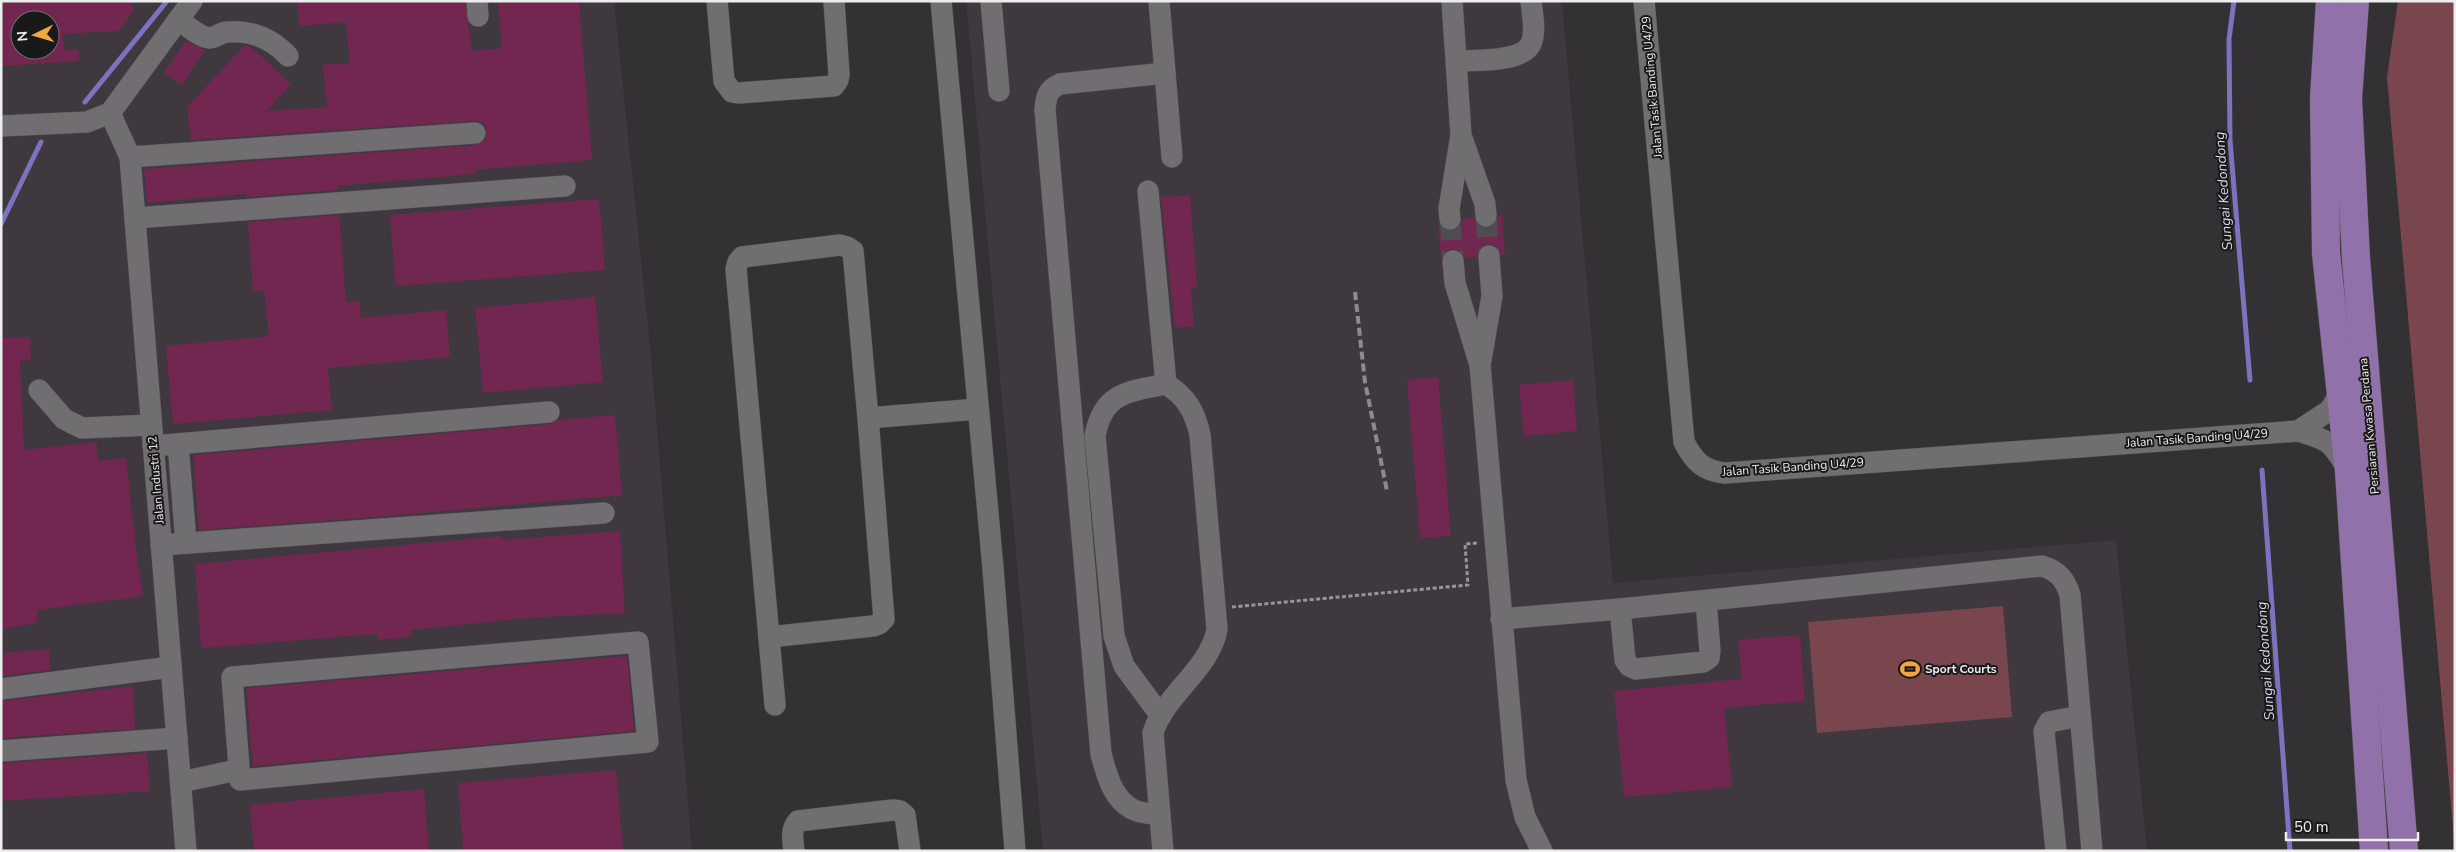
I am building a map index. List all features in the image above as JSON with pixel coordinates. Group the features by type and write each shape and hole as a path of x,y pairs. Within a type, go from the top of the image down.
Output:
{"main road":[{"name":"Persiaran Kwasa Perdana","path":"2330,1 2324,98 2326,253 2342,390 2349,471 2374,851"},
{"name":"Persiaran Kwasa Perdana","path":"2355,1 2348,99 2356,259 2404,851"}],"street":[{"path":"1,126 87,122 110,113 192,1"},
{"path":"717,1 724,81 732,92 738,93 834,86 840,74 834,1"},
{"path":"941,1 1015,851"},
{"path":"991,1 999,91"},
{"path":"1159,1 1172,157"},
{"path":"1450,219 1449,209 1461,136 1452,1"},
{"path":"1457,61 1509,57 1520,55 1528,49 1532,41 1534,28 1531,1"},
{"name":"Jalan Tasik Banding U4/29","path":"1644,1 1684,442 1699,464 1710,472 1725,473 2298,431 2322,438 2336,447 2349,471"},
{"path":"178,20 205,37 211,38 225,32 245,32 264,38 288,56"},
{"path":"1160,815 1133,810 1118,798 1108,780 1101,754 1045,110 1047,95 1051,88 1060,84 1165,73"},
{"name":"Jalan Industri 12","path":"110,113 130,157 186,851"},
{"path":"130,157 475,133"},
{"path":"1461,136 1485,204 1486,216"},
{"path":"135,218 565,186"},
{"path":"1148,191 1166,384 1186,399 1197,421 1200,435 1217,629 1212,646 1156,725 1153,739 1163,851"},
{"path":"769,637 873,626 879,624 884,619 855,258 853,251 840,245 742,257 736,269 774,705"},
{"path":"1480,365 1492,296 1489,256"},
{"path":"1453,261 1455,283 1480,365 1500,619 1516,780 1525,817 1542,851"},
{"path":"1161,716 1124,666 1114,636 1095,436 1098,418 1118,396 1166,384"},
{"path":"39,390 64,419 82,428 151,425"},
{"name":"Jalan Tasik Banding U4/29","path":"2298,431 2330,410 2342,390"},
{"path":"868,418 978,409"},
{"path":"153,446 549,412"},
{"path":"178,444 186,543"},
{"path":"161,545 604,513"},
{"path":"1500,619 1706,601 2042,566 2060,574 2066,582 2070,595 2092,851"},
{"path":"1620,609 1625,660 1629,666 1636,670 1703,662 1709,658 1706,601"},
{"path":"638,642 648,742 240,780 237,770 232,677 638,642"},
{"path":"1,689 171,666"},
{"path":"2056,851 2044,731 2049,722 2080,716"},
{"path":"1,751 177,738"},
{"path":"181,782 237,770"},
{"path":"794,851 792,833 798,821 893,810 900,811 905,815 910,851"}],"path":[{"path":"1230,607 1468,585 1464,544"}],"shaded area":[{"path":"1,1 614,1 651,356 692,851 1,851"},
{"path":"966,1 1562,1 1613,583 2116,540 2147,851 1043,851"},
{"path":"2398,1 2455,1 2455,851 2387,77"},
{"name":"Sport Courts","path":"2003,606 2012,717 1817,733 1808,622"}],"building":[{"path":"1,1 132,1 133,11 119,31 63,34 64,50 79,50 79,61 1,66"},
{"path":"297,1 465,1 472,51 502,48 498,1 579,1 592,160 474,170 474,174 337,186 337,190 246,197 246,194 147,203 144,169 476,145 486,139 486,126 481,122 474,121 191,140 187,107 245,45 251,47 291,84 267,111 327,107 323,65 350,63 346,22 299,26"},
{"path":"186,41 205,50 182,85 164,73"},
{"path":"1190,195 1197,288 1191,289 1194,326 1175,328 1161,197"},
{"path":"599,199 605,270 396,286 390,215"},
{"path":"339,215 346,302 360,301 361,318 446,310 450,357 328,368 332,410 173,424 166,346 269,336 264,290 253,291 248,222"},
{"path":"1502,215 1505,254 1501,255 1499,249 1489,244 1482,246 1477,257 1465,258 1459,250 1452,249 1445,251 1441,259 1438,221 1444,230 1451,231 1458,229 1462,219 1474,218 1480,227 1487,228 1493,226 1498,216"},
{"path":"595,297 603,382 483,393 475,308"},
{"path":"30,337 31,360 20,361 24,450 96,442 98,461 126,458 143,596 37,610 37,623 1,629 1,338"},
{"path":"1438,377 1451,536 1420,538 1407,380"},
{"path":"1573,380 1577,431 1524,436 1519,385"},
{"path":"615,415 622,495 375,517 199,530 193,455 550,424 558,420"},
{"path":"620,531 625,613 527,618 410,630 411,637 378,640 377,634 201,648 195,564 502,536 502,540"},
{"path":"1800,635 1805,701 1724,708 1732,787 1624,797 1614,691 1742,679 1738,640"},
{"path":"49,649 50,670 1,676 1,653"},
{"path":"627,656 634,731 253,766 246,688"},
{"path":"133,686 135,729 1,738 1,701"},
{"path":"147,753 150,791 1,801 1,763"},
{"path":"616,770 623,851 463,851 458,783"},
{"path":"424,789 429,851 254,851 250,805"}],"waterway":[{"path":"85,102 167,1"},
{"name":"Sungai Kedondong","path":"2234,1 2229,39 2230,140 2250,380"},
{"path":"1,224 41,142"},
{"name":"Sungai Kedondong","path":"2262,470 2290,851"}],"tunnel":[{"path":"1486,216 1489,256"},
{"path":"1450,219 1453,261"}],"railway":[{"path":"1355,292 1365,382 1387,491"}],"place":[{"name":"Sport Courts","path":"1910,669"}]}
